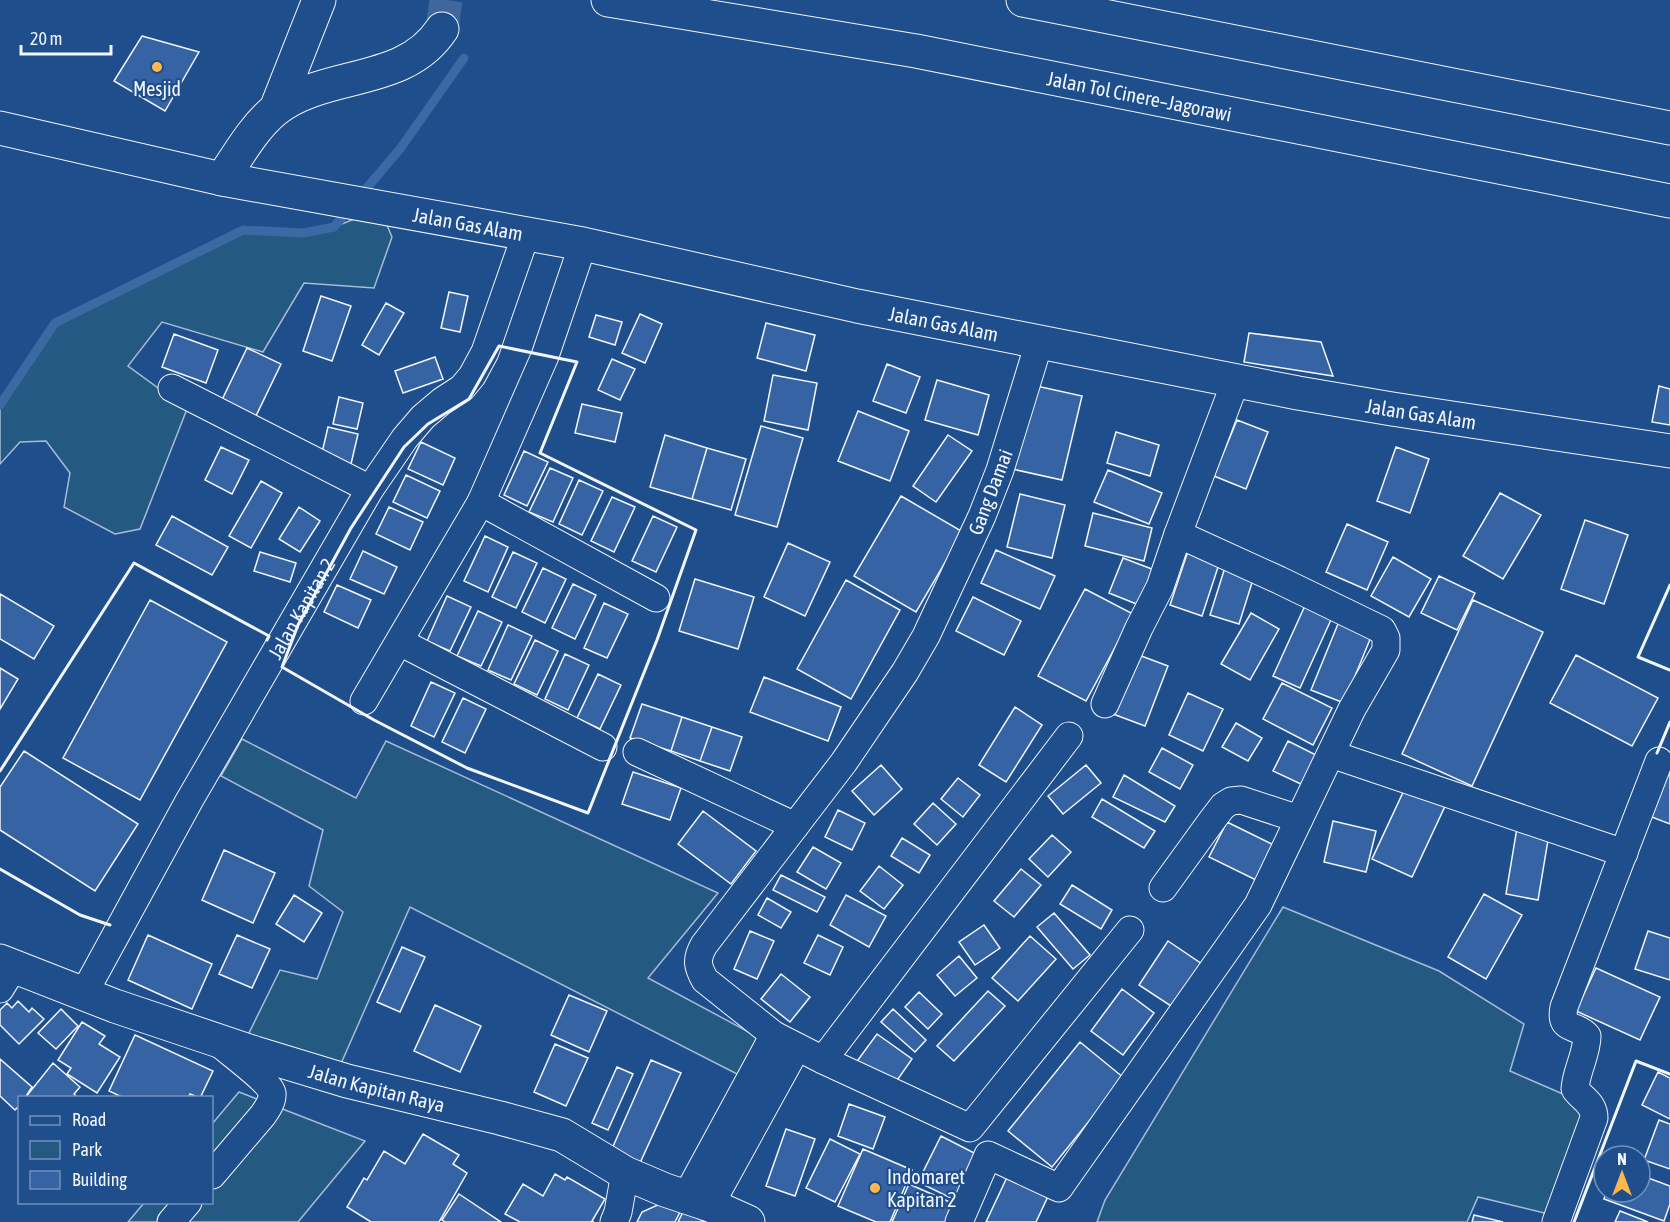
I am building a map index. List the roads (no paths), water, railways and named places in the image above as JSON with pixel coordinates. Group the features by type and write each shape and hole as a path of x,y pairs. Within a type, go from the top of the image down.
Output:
{"main road":[{"path":"276,109 319,0"},
{"name":"Jalan Tol Cinere–Jagorawi","path":"608,0 916,51 1670,201"},
{"path":"1023,0 1670,128"},
{"path":"222,179 260,125 276,109 304,94 398,65 417,56 433,43 442,29"},
{"name":"Jalan Gas Alam","path":"0,128 222,179 583,244 856,306 1040,343 1392,409 1670,451"},
{"name":"Jalan Kapitan Raya","path":"4,972 83,995 347,1081 562,1135 625,1173 748,1222"}],"street":[{"name":"Jalan Kapitan 2","path":"83,995 189,801 370,489 405,438 423,417 442,400 462,388 472,376 485,352 526,234"},
{"path":"364,701 481,502 545,356 583,244"},
{"name":"Gang Damai","path":"785,1041 705,980 698,967 698,955 844,762 927,636 982,516 1000,470 1040,343"},
{"path":"1106,704 1139,628 1160,587 1236,380"},
{"path":"172,388 370,489"},
{"path":"481,502 656,598"},
{"path":"959,1222 988,1155 1059,1188 1258,905 1352,709 1386,650 1387,642 1382,630 1178,534"},
{"path":"400,642 603,747"},
{"path":"822,1060 1069,736"},
{"path":"637,752 795,826"},
{"path":"1331,754 1624,853"},
{"path":"1556,1222 1594,1118 1591,1103 1581,1097 1575,1089 1575,1080 1585,1052 1587,1036 1583,1031 1564,1022 1562,1015 1659,761"},
{"path":"1163,888 1223,806 1231,801 1241,800 1299,819"},
{"path":"698,1201 785,1041 970,1128 1130,930"},
{"path":"213,1174 263,1115 270,1105 272,1093 265,1081 214,1039"},
{"path":"614,1222 625,1173"},
{"path":"171,1222 187,1204"}],"waterway":[{"path":"359,197 400,149 464,58"},
{"path":"0,405 55,323 243,230 303,233 334,227 350,208"}],"tunnel":[{"path":"442,29 446,0"}],"place":[{"name":"Mesjid","path":"157,67"},
{"name":"Indomaret Kapitan 2","path":"875,1188"}]}
